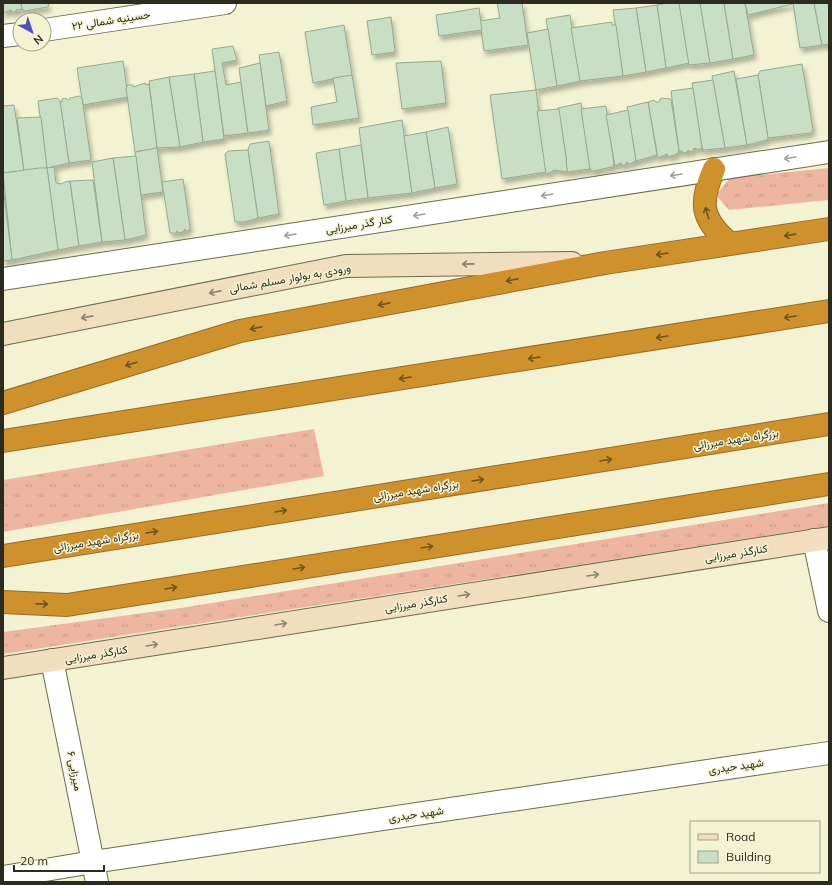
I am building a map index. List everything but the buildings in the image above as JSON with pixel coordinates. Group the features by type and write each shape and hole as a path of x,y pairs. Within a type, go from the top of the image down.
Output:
{"highway":[{"path":"714,170 705,189 705,210 713,229 729,244"},
{"path":"3,403 240,331 605,262 829,229"},
{"path":"3,441 829,311"},
{"name":"بزرگراه شهید میرزائی","path":"3,556 829,424"},
{"path":"3,602 67,604 829,484"}],"main road":[{"name":"ورودی به بولوار مسلم شمالی","path":"3,334 346,266 605,262"},
{"name":"کنارگذر میرزایی","path":"3,668 821,539"}],"street":[{"name":"حسینیه شمالی ۲۲","path":"52,29 225,3"},
{"name":"کنار گذر میرزایی","path":"3,279 829,152"},
{"path":"821,539 829,611"},
{"name":"میرزایی ۶","path":"52,660 95,872"},
{"name":"شهید حیدری","path":"3,877 95,872 829,753"}],"green space":[{"path":"829,168 829,200 729,210 716,195 730,178"},
{"path":"314,429 324,476 3,532 3,480"},
{"path":"829,503 829,526 3,654 3,632 181,608"}]}
